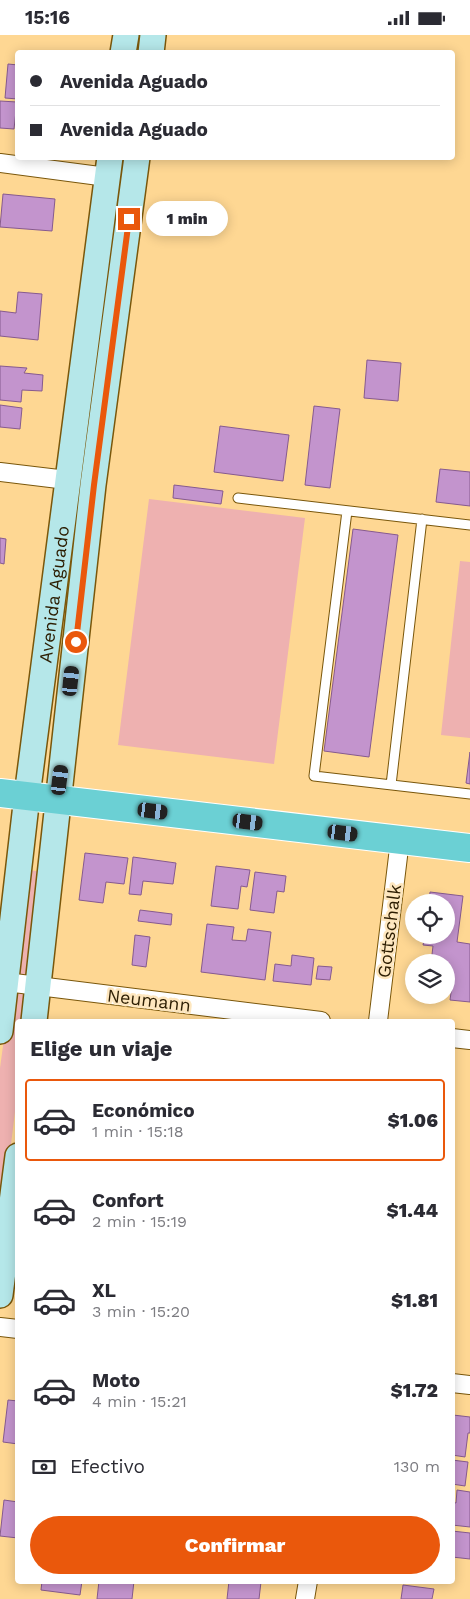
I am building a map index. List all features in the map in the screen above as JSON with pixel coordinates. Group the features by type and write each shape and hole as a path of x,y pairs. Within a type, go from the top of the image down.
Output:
{"main road":[{"path":"124,50 126,35"},
{"path":"151,50 153,35"},
{"name":"Avenida Aguado","path":"34,1019 94,485 137,160"},
{"name":"Avenida Aguado","path":"0,1031 27,796 109,167"},
{"path":"0,793 470,848"},
{"path":"0,1295 2,1259 15,1175"}],"street":[{"path":"0,163 109,167"},
{"path":"0,472 67,480"},
{"name":"Gottschalk","path":"378,1019 400,840"},
{"name":"Neumann","path":"6,982 305,1019"},
{"path":"455,1038 470,1040"},
{"path":"0,1327 15,1329"},
{"path":"455,1383 470,1385"},
{"path":"306,1599 308,1584"}],"lane":[{"path":"238,498 470,525"},
{"path":"347,511 314,776 470,794"},
{"path":"391,785 422,519"}],"shaded area":[{"path":"149,499 305,518 274,764 118,745"},
{"path":"460,561 470,562 470,738 441,735"},
{"path":"27,870 45,872 27,1019 15,1019 15,1111 0,1235 0,1068"}],"building":[{"path":"8,64 15,65 15,99 5,98"},
{"path":"0,101 15,102 14,129 0,128"},
{"path":"3,194 55,199 52,231 0,227"},
{"path":"18,292 42,294 38,340 0,336 0,311 16,313"},
{"path":"367,360 401,363 398,401 364,398"},
{"path":"0,366 27,368 24,373 43,375 42,391 22,390 21,402 0,400"},
{"path":"0,405 22,408 20,429 0,427"},
{"path":"314,406 340,409 330,488 305,485"},
{"path":"220,426 289,435 283,481 214,472"},
{"path":"440,469 470,472 470,506 436,502"},
{"path":"174,485 223,491 221,504 173,498"},
{"path":"353,529 398,535 369,757 324,751"},
{"path":"0,538 6,539 4,564 0,563"},
{"path":"470,752 470,784 466,783"},
{"path":"85,853 128,858 124,884 106,882 103,903 79,900"},
{"path":"133,857 176,863 173,884 143,881 141,895 129,894"},
{"path":"216,866 250,870 247,887 241,886 238,909 211,906"},
{"path":"255,872 286,876 284,892 277,891 274,913 250,910"},
{"path":"430,892 446,894 430,894"},
{"path":"455,895 463,896 457,942 470,944 470,1002 455,1000 455,954 432,954 433,946 423,945 455,944"},
{"path":"140,910 172,914 171,925 138,921"},
{"path":"207,924 234,927 232,940 246,941 248,929 271,932 265,980 201,972"},
{"path":"135,935 150,937 146,967 132,965"},
{"path":"292,955 314,958 311,985 273,981 275,964 291,966"},
{"path":"318,966 332,967 330,980 316,979"},
{"path":"8,1400 15,1401 15,1444 3,1442"},
{"path":"455,1415 470,1417 470,1433 468,1433 465,1457 455,1455"},
{"path":"455,1460 468,1462 465,1486 455,1484"},
{"path":"457,1490 470,1492 470,1527 455,1525"},
{"path":"4,1500 15,1502 15,1538 0,1536"},
{"path":"455,1531 470,1533 470,1559 455,1557"},
{"path":"42,1584 82,1584 80,1595 41,1590"},
{"path":"99,1584 134,1584 132,1599 97,1599"},
{"path":"229,1584 261,1584 259,1599 227,1599"},
{"path":"403,1585 434,1589 432,1599 401,1599"}],"route":[{"path":"76,642 94,485 129,219"}]}
